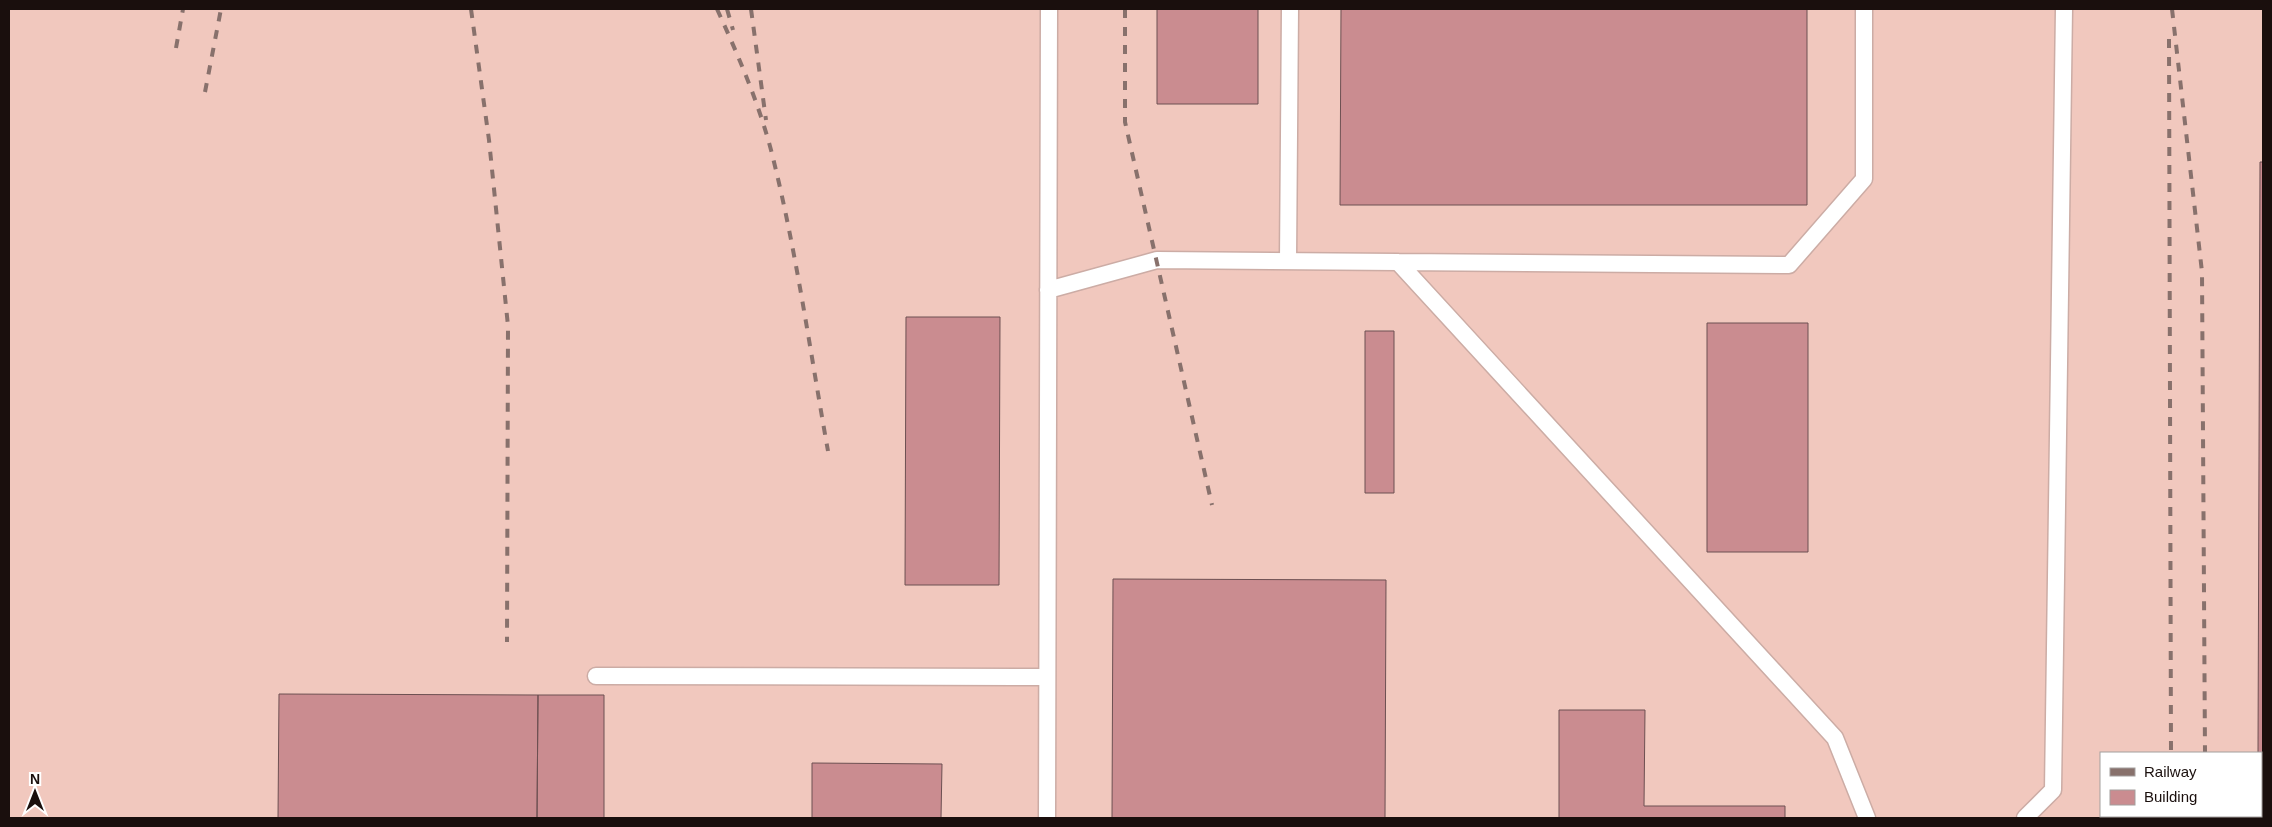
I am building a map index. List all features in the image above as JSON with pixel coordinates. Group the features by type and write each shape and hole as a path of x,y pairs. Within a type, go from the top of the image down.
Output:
{"lane":[{"path":"1047,818 1049,9"},
{"path":"1288,261 1290,9"},
{"path":"1048,290 1157,260 1789,265 1864,179 1864,9"},
{"path":"2025,818 2053,790 2064,9"},
{"path":"1398,262 1835,738 1867,818"},
{"path":"596,676 1047,678"}],"shaded area":[{"path":"9,9 2263,9 2263,818 9,818"}],"building":[{"path":"1157,9 1258,9 1258,104 1157,104"},
{"path":"1341,9 1807,9 1807,205 1340,205"},
{"path":"2260,162 2263,162 2263,818 2258,818 2262,817 2262,752 2258,752"},
{"path":"906,317 1000,317 999,585 905,585"},
{"path":"1707,323 1808,323 1808,552 1707,552"},
{"path":"1365,331 1394,331 1394,493 1365,493"},
{"path":"1113,579 1386,580 1385,818 1112,818"},
{"path":"279,694 538,695 537,818 278,818"},
{"path":"538,695 604,695 604,818 537,818"},
{"path":"1559,710 1645,710 1644,806 1785,806 1785,818 1559,818"},
{"path":"812,763 942,764 941,818 812,818"}],"railway":[{"path":"176,48 183,9"},
{"path":"205,92 221,9"},
{"path":"471,9 489,140 508,326 507,642"},
{"path":"717,9 747,78 771,150 795,262 828,451"},
{"path":"727,9 733,30"},
{"path":"751,9 766,120"},
{"path":"1125,9 1125,122 1212,505"},
{"path":"2172,9 2202,272 2205,752"},
{"path":"2169,39 2171,752"}]}
